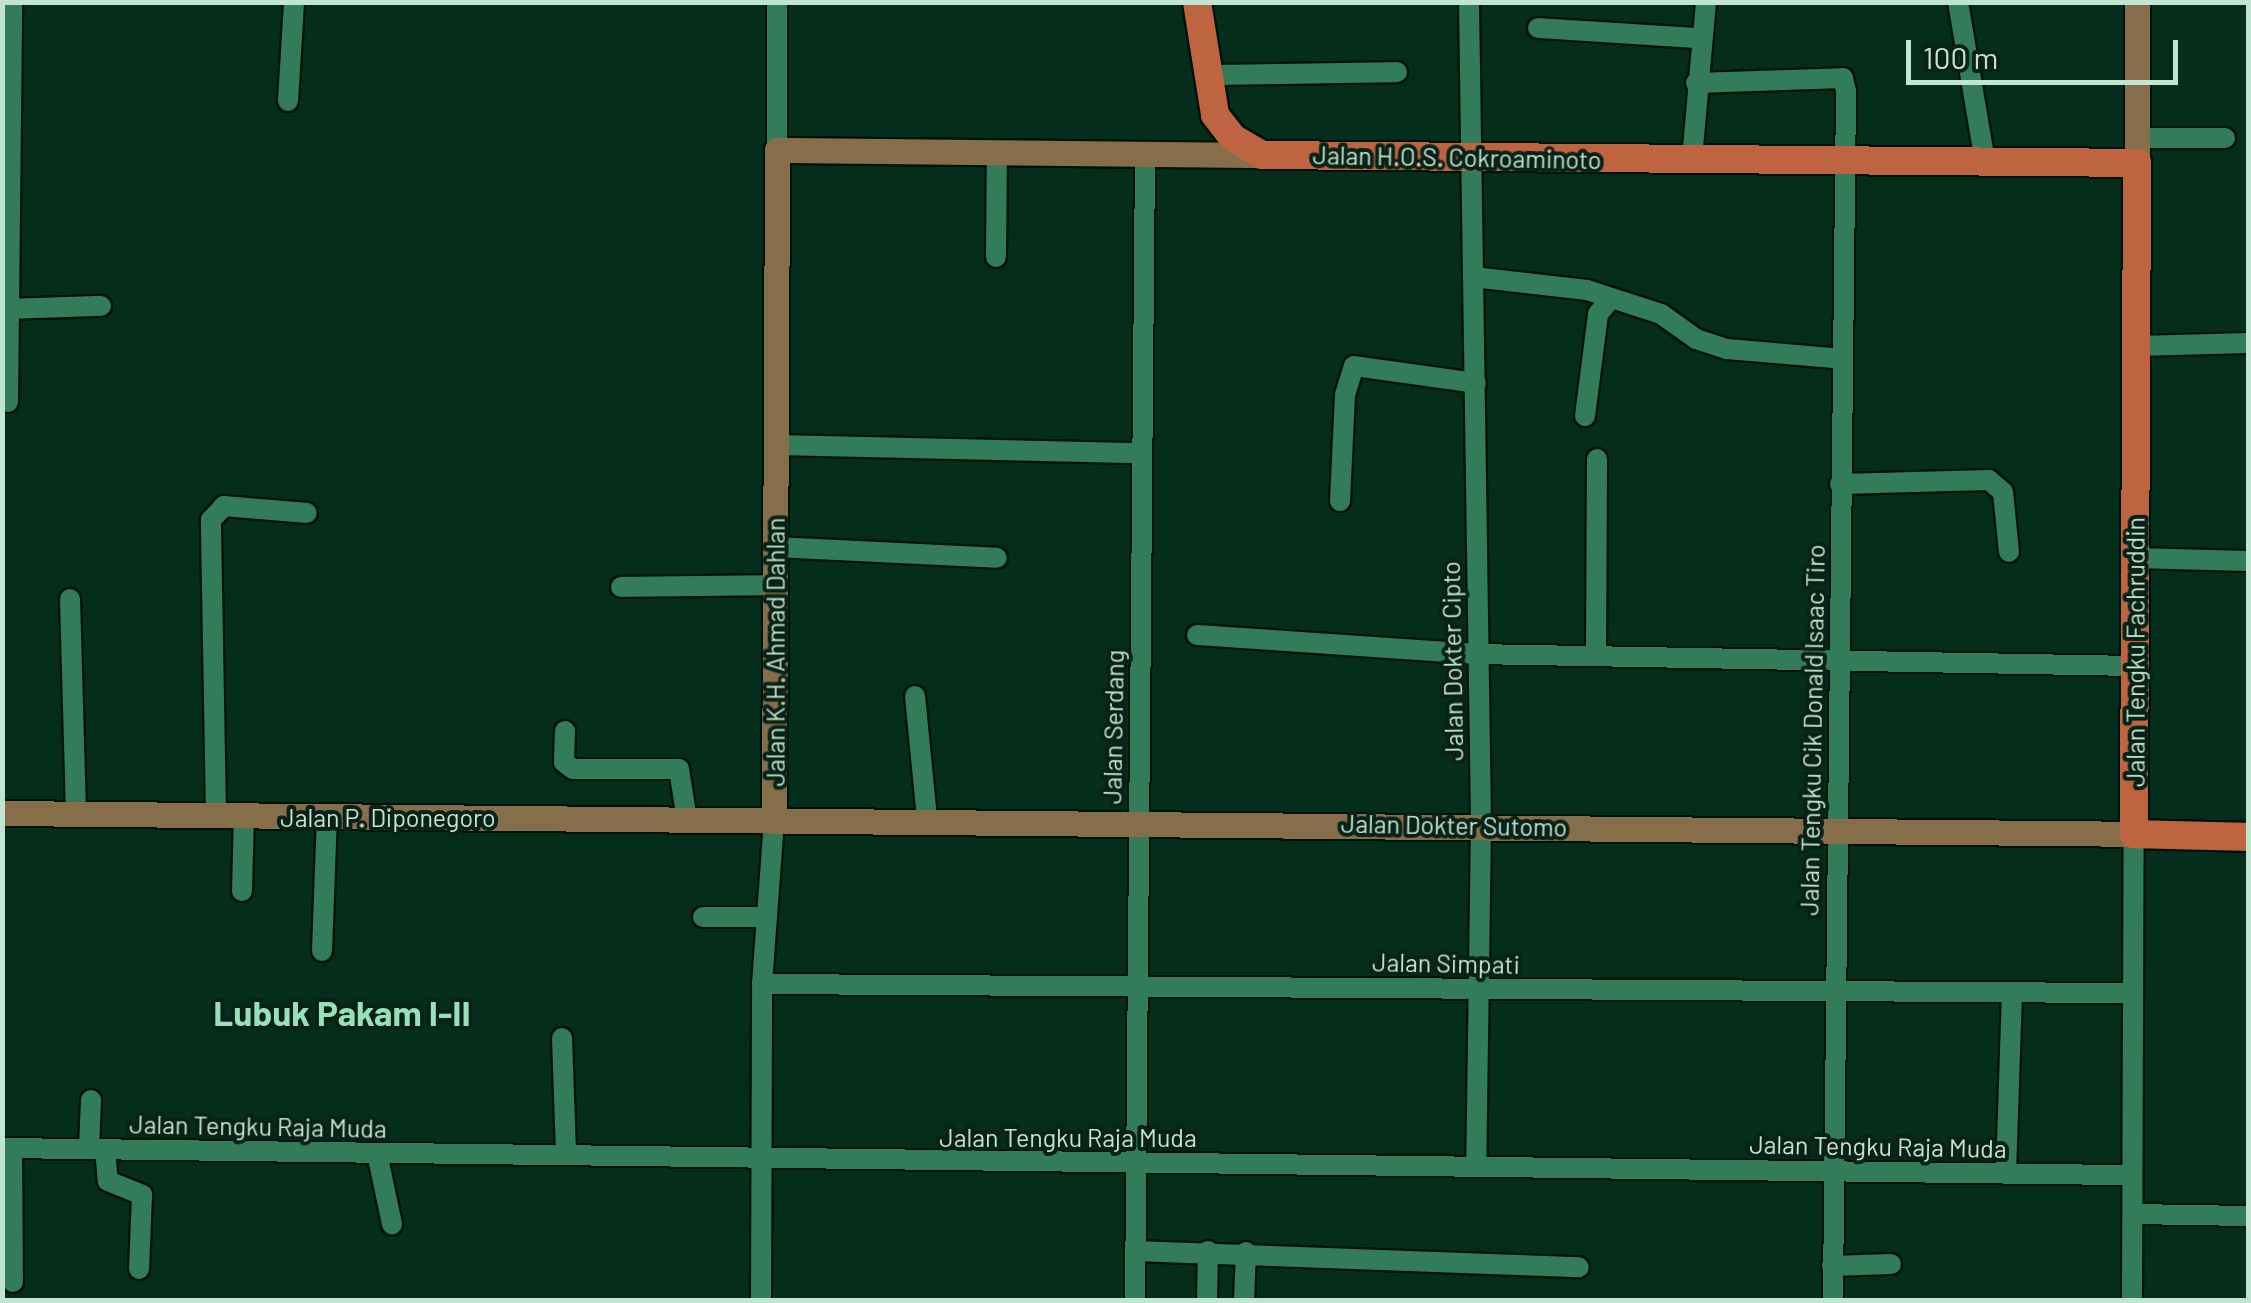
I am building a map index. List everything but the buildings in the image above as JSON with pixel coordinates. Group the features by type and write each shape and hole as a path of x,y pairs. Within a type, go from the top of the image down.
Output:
{"highway":[{"path":"1197,2 1215,115 1232,138 1262,154"},
{"name":"Jalan H.O.S. Cokroaminoto","path":"1262,154 1984,162 2137,151"},
{"name":"Jalan Tengku Fachruddin","path":"2134,834 2137,151"},
{"path":"2134,834 2248,837"}],"main road":[{"name":"Jalan Tengku Fachruddin","path":"2137,151 2144,3"},
{"path":"1173,154 1200,140 1215,115"},
{"name":"Jalan H.O.S. Cokroaminoto","path":"776,150 1262,154"},
{"name":"Jalan K.H. Ahmad Dahlan","path":"774,821 776,150"},
{"name":"Jalan P. Diponegoro","path":"2,813 774,821"},
{"name":"Jalan Dokter Sutomo","path":"774,821 2134,834"}],"street":[{"path":"8,402 7,104 12,2"},
{"path":"288,101 294,2"},
{"name":"Jalan K.H. Ahmad Dahlan","path":"776,150 777,2"},
{"name":"Jalan Dokter Cipto","path":"1469,2 1476,382 1474,654 1481,825 1475,989 1476,1165"},
{"path":"1958,2 1984,162"},
{"path":"1692,159 1698,5"},
{"path":"1538,28 1698,38"},
{"path":"1208,75 1397,72"},
{"name":"Jalan Tengku Cik Donald Isaac Tiro","path":"1696,83 1843,78 1847,160 1837,662 1839,829 1830,1170 1833,1300"},
{"path":"2137,151 2225,138"},
{"path":"996,257 997,152"},
{"name":"Jalan Serdang","path":"1135,1300 1135,985 1146,154"},
{"path":"1473,277 1558,284 1660,314 1696,338 1727,349 1843,359"},
{"path":"1585,416 1598,314 1608,301"},
{"path":"9,309 100,306"},
{"path":"2138,346 2248,343"},
{"path":"1340,500 1345,395 1354,366 1476,382"},
{"path":"776,445 1142,453"},
{"path":"1596,656 1597,459"},
{"path":"1840,484 1989,480 2003,492 2010,552"},
{"path":"216,816 211,520 224,506 307,513"},
{"path":"775,548 997,558"},
{"path":"2135,558 2248,560"},
{"path":"621,588 775,584"},
{"path":"70,599 76,814"},
{"path":"1197,635 1474,654 2134,666"},
{"path":"915,696 927,820"},
{"path":"566,731 564,762 573,769 680,770 687,820"},
{"path":"322,951 328,815"},
{"path":"242,890 244,816"},
{"name":"Jalan K.H. Ahmad Dahlan","path":"761,1300 758,1160 762,984 774,821"},
{"name":"Jalan Tengku Fachruddin","path":"2132,1300 2130,992 2134,834"},
{"path":"703,918 767,918"},
{"name":"Jalan Simpati","path":"762,984 2130,992"},
{"path":"2006,1173 2012,994"},
{"path":"562,1038 566,1155"},
{"path":"91,1100 97,1148 108,1181 142,1196 139,1269"},
{"path":"7,1148 12,1282"},
{"name":"Jalan Tengku Raja Muda","path":"7,1148 2132,1175"},
{"path":"377,1153 392,1224"},
{"path":"2133,1214 2248,1216"},
{"path":"1135,1250 1579,1267"},
{"path":"1207,1300 1208,1251"},
{"path":"1244,1300 1246,1252"},
{"path":"1832,1266 1891,1264"}],"district":[{"name":"Lubuk Pakam I-II","path":"342,1012"}]}
